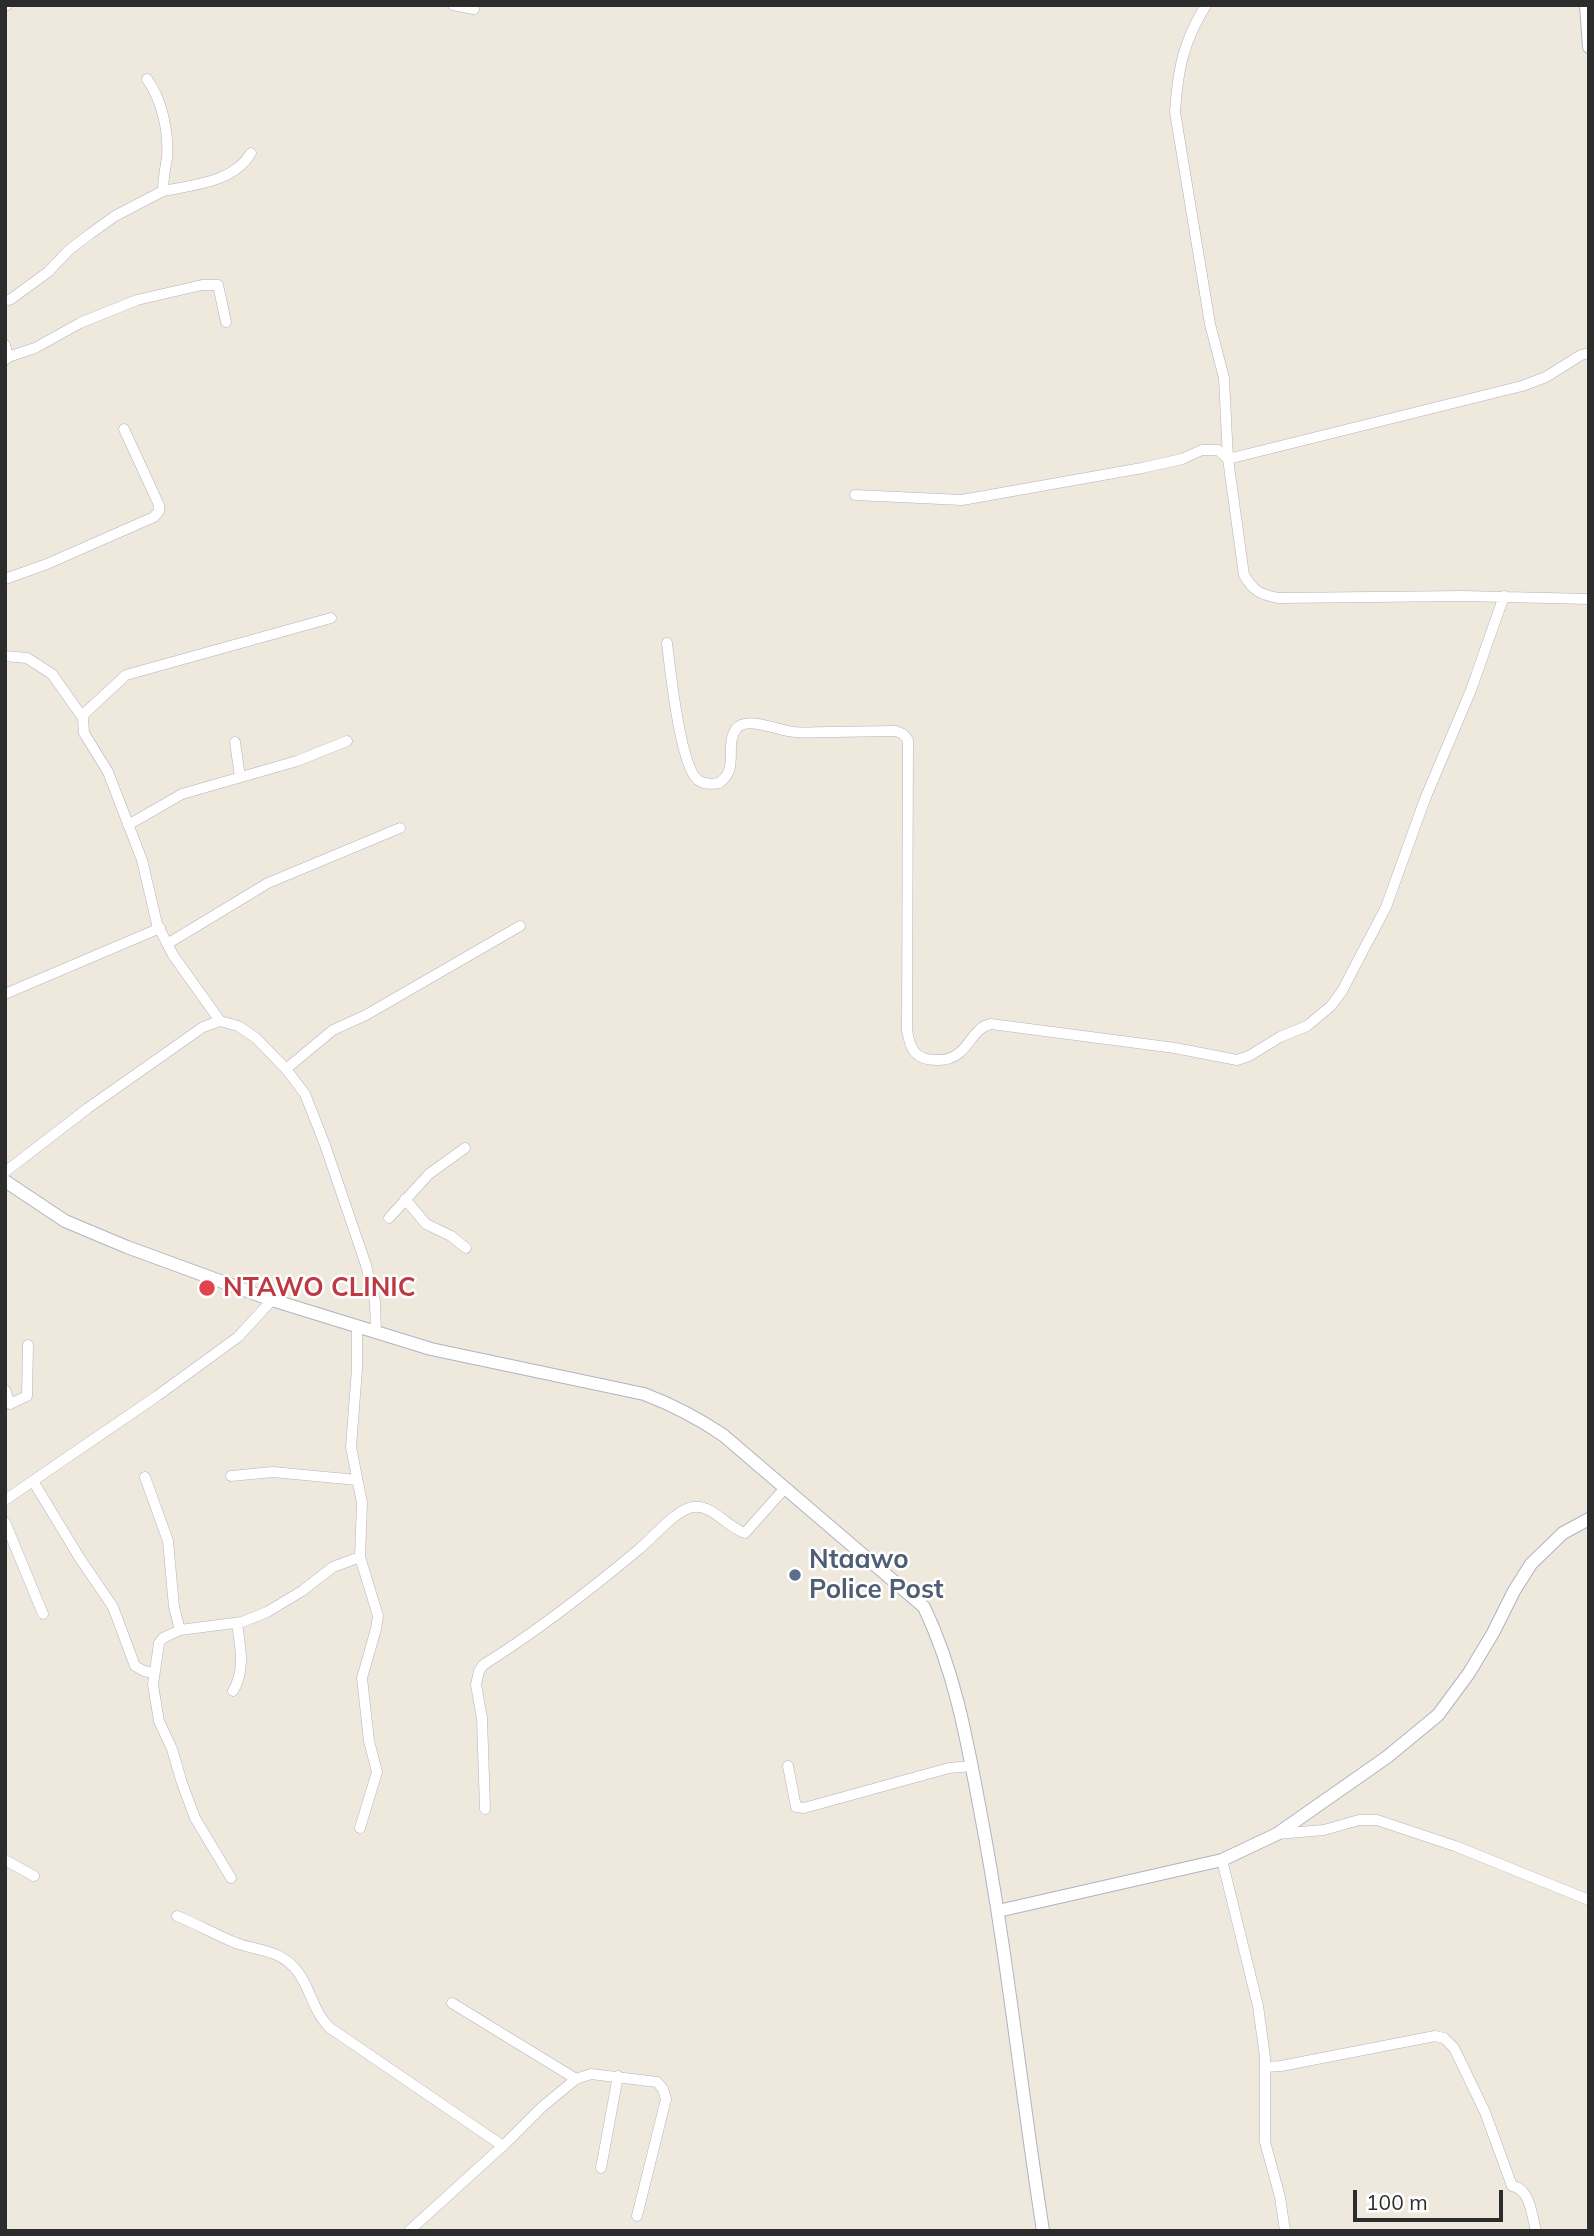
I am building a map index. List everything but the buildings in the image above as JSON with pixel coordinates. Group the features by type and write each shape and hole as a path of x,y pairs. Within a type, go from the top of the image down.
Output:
{"street":[{"path":"453,5 474,9"},
{"path":"1206,5 1185,44 1175,112 1210,324 1224,378 1228,459 1244,575 1252,589 1279,598 1504,596 1589,599"},
{"path":"1586,5 1589,47"},
{"path":"147,79 164,119 166,137 163,191"},
{"path":"5,301 48,272 69,250 115,216 163,191 223,177 244,165 251,153"},
{"path":"5,345 6,358 35,348 80,323 137,300 202,285 218,285 226,322"},
{"path":"1228,459 1522,386 1546,377 1581,355 1589,353"},
{"path":"5,579 59,559 154,517 159,511 159,505 124,429"},
{"path":"855,495 962,500 1142,468 1182,459 1202,450 1218,450 1228,459"},
{"path":"667,643 672,693 689,764 696,779 702,782 719,783 728,774 732,767 732,741 735,730 741,725 753,724 791,732 896,731 908,740 907,1030 909,1044 916,1054 927,1060 947,1060 959,1054 979,1029 991,1024 1175,1048 1237,1060 1249,1056 1280,1037 1307,1027 1331,1006 1342,991 1386,907 1425,799 1471,691 1504,596"},
{"path":"83,718 103,695 126,675 331,618"},
{"path":"5,656 27,658 41,665 52,674 83,718 84,733 108,772 142,860 160,928 167,944 220,1021"},
{"path":"128,825 182,794 297,761 347,741"},
{"path":"235,742 240,777"},
{"path":"167,944 268,883 400,828"},
{"path":"286,1069 333,1030 366,1015 520,926"},
{"path":"5,994 160,928"},
{"path":"376,1333 375,1302 366,1265 326,1145 305,1094 286,1069 256,1038 238,1026 220,1021 203,1027 88,1108 6,1181 65,1221 127,1247 272,1300 357,1328 431,1349 634,1392 667,1402 723,1435 924,1606 941,1643 956,1692 972,1766 998,1911 1043,2231"},
{"path":"389,1217 429,1174 465,1148"},
{"path":"405,1199 426,1224 451,1236 467,1248"},
{"path":"5,1500 238,1337 272,1300"},
{"path":"357,1328 351,1447 362,1503 360,1557 378,1616 362,1678 369,1741 377,1772 360,1828"},
{"path":"5,1390 10,1404 27,1396 28,1345"},
{"path":"231,1476 273,1472 357,1480"},
{"path":"145,1477 168,1541 174,1607 180,1630"},
{"path":"33,1481 113,1607 135,1666 154,1673"},
{"path":"485,1809 482,1718 476,1685 483,1665 532,1632 638,1550 681,1511 691,1507 705,1509 735,1530 745,1533 785,1488"},
{"path":"998,1911 1222,1860 1277,1834 1387,1757 1438,1715 1469,1673 1531,1564 1563,1533 1589,1519"},
{"path":"5,1522 43,1614"},
{"path":"231,1878 195,1818 172,1749 159,1721 153,1685 159,1643 163,1638 180,1630 237,1623 267,1612 334,1567 360,1557"},
{"path":"233,1691 240,1679 242,1658 237,1623"},
{"path":"788,1766 796,1807 804,1808 949,1768 972,1766"},
{"path":"1277,1834 1315,1831 1359,1820 1377,1820 1455,1846 1589,1900"},
{"path":"5,1860 34,1876"},
{"path":"1222,1860 1258,2006 1265,2067 1265,2142 1280,2197 1284,2231"},
{"path":"177,1916 233,1942 268,1950 286,1960 298,1972 318,2012 330,2028 503,2146"},
{"path":"452,2003 576,2079"},
{"path":"1265,2067 1434,2036 1444,2038 1454,2048 1485,2112 1511,2186 1524,2192 1536,2231"},
{"path":"409,2231 542,2107 576,2079 591,2074 657,2082 666,2099 637,2216"},
{"path":"601,2168 618,2077"}],"place":[{"name":"NTAWO CLINIC","path":"207,1288"},
{"name":"Ntaawo Police Post","path":"795,1575"}]}
